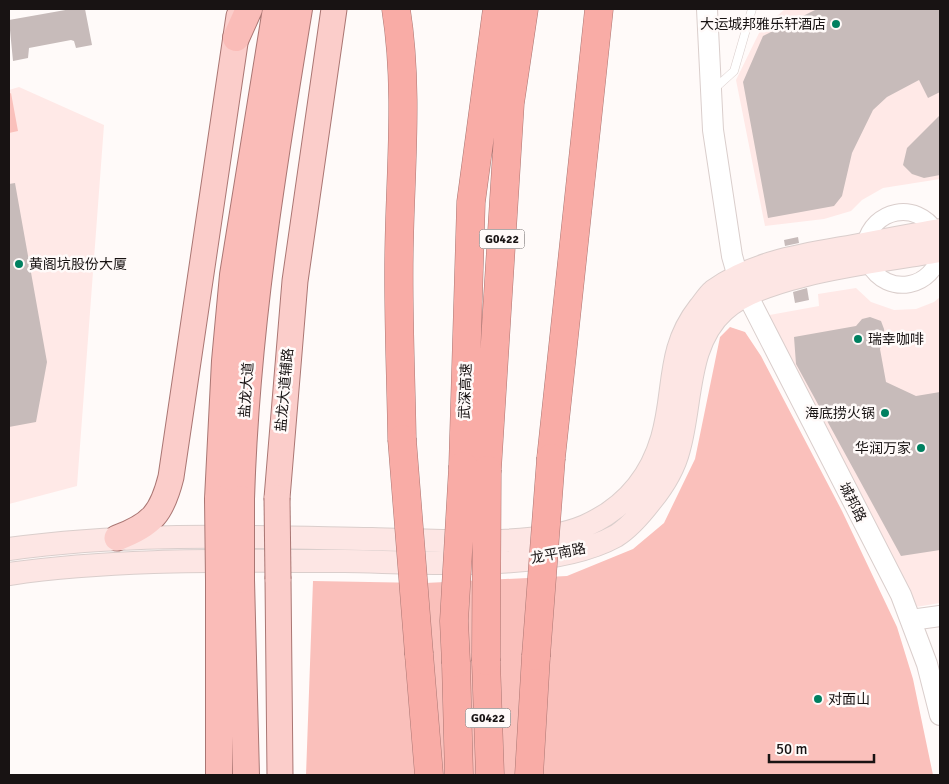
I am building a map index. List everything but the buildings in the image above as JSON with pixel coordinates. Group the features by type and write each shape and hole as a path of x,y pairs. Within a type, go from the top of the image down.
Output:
{"highway":[{"path":"236,38 249,9"},
{"name":"盐龙大道","path":"246,775 230,580 224,370 233,275 276,9"},
{"name":"盐龙大道","path":"229,499 244,427 252,323 270,180 299,9"},
{"path":"291,56 311,9"},
{"name":"武深高速","path":"490,775 486,661 475,468 471,202 497,9"},
{"name":"武深高速","path":"459,775 454,621 475,468 510,103 524,9"},
{"path":"529,775 551,458 599,9"},
{"path":"397,13 402,64 404,118 398,255 402,439 429,775"},
{"name":"盐龙大道","path":"218,775 230,580"}],"main road":[{"path":"117,538 135,531 150,522 159,511 166,496 171,477 240,9"},
{"name":"盐龙大道辅路","path":"280,775 278,498 280,441 294,281 334,9"},
{"path":"867,254 939,241"},
{"name":"龙平南路","path":"9,574 119,562 472,562 532,559 562,555 591,547 617,535 640,515 667,480 679,449 696,360 706,333 742,287 748,271 791,268 867,254"},
{"name":"龙平南路","path":"9,549 117,538 192,536 472,541 529,538 582,527 607,515 626,500 649,470 662,438 676,350 690,320 712,292 742,287"}],"street":[{"name":"城邦路","path":"707,9 713,130 732,256 742,287 880,554 911,620 927,664 940,715"},
{"path":"867,254 873,225 883,216 895,212 908,211 921,215 939,241"},
{"path":"911,620 940,616"}],"lane":[{"path":"710,93 734,71 752,9"}],"shaded area":[{"path":"785,9 940,9 940,179 883,188 862,200 851,211 824,219 765,226 736,80 760,31"},
{"path":"19,87 104,125 77,486 9,504 9,90"},
{"path":"11,93 18,131 9,133 9,94"},
{"path":"856,288 871,302 894,310 916,309 934,302 940,297 940,603 916,607 764,316 819,306 818,294"},
{"path":"730,327 745,332 761,356 842,511 897,627 913,679 933,775 306,775 313,581 425,583 567,576 633,549 664,523 695,459 720,337"}],"place":[{"name":"大运城邦雅乐轩酒店","path":"836,24"},
{"name":"黄阁坑股份大厦","path":"19,264"},
{"name":"瑞幸咖啡","path":"858,339"},
{"name":"海底捞火锅","path":"885,413"},
{"name":"华润万家","path":"921,448"},
{"name":"对面山","path":"818,699"}]}
